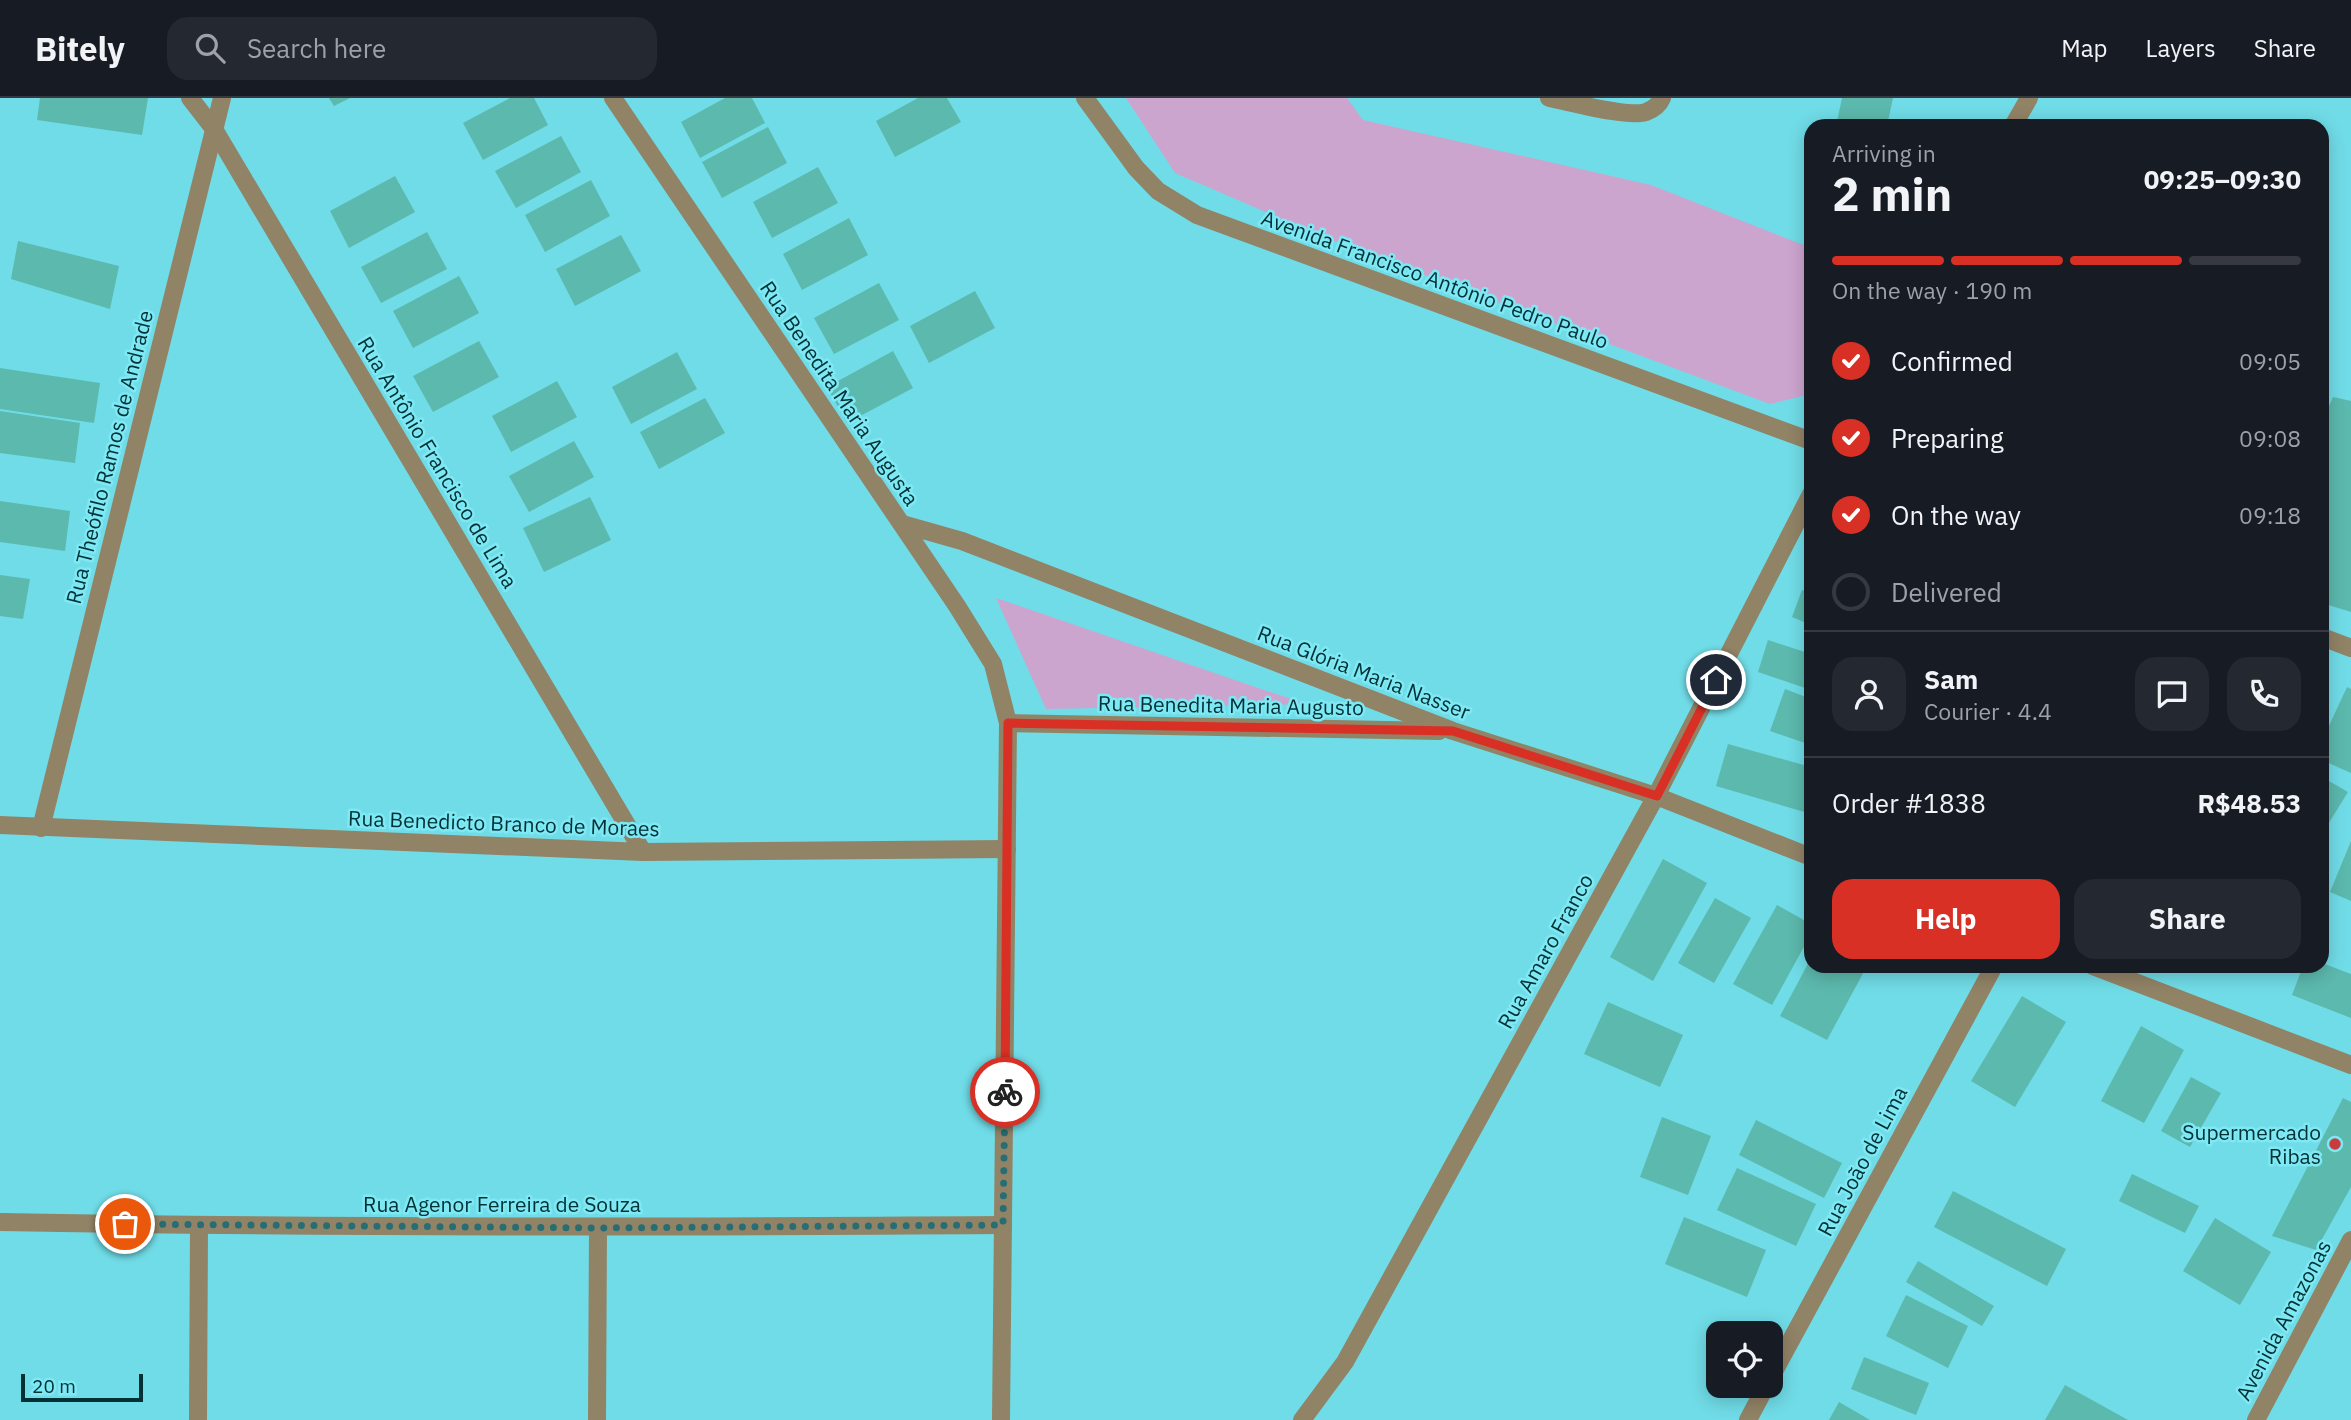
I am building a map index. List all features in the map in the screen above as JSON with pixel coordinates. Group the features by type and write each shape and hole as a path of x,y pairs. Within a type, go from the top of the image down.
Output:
{"street":[{"name":"Rua Antônio Francisco de Lima","path":"190,98 214,129 643,852"},
{"name":"Rua Theófilo Ramos de Andrade","path":"41,828 222,98"},
{"name":"Rua Benedita Maria Augusta","path":"613,98 902,524 993,664 1008,723 1002,1420"},
{"name":"Avenida Francisco Antônio Pedro Paulo","path":"1085,98 1129,159 1151,184 1197,215 1804,439"},
{"path":"1549,98 1625,113 1645,113 1658,105 1662,98"},
{"path":"2017,119 2029,98"},
{"name":"Rua Amaro Franco","path":"1302,1420 1345,1362 1657,796 1804,508"},
{"name":"Rua Glória Maria Nasser","path":"902,524 962,541 1453,731 1657,796 1804,854"},
{"path":"2329,640 2351,648"},
{"name":"Rua Benedita Maria Augusto","path":"1008,723 1453,731"},
{"name":"Rua Benedicto Branco de Moraes","path":"0,825 643,852 1007,849"},
{"name":"Rua João de Lima","path":"1783,1355 1990,973"},
{"path":"2112,973 2351,1065"},
{"name":"Rua Agenor Ferreira de Souza","path":"0,1222 598,1228 1003,1225"},
{"path":"198,1420 199,1226"},
{"path":"597,1420 598,1228"},
{"name":"Avenida Amazonas","path":"2256,1420 2351,1240"},
{"path":"1748,1420 1760,1398"}],"shaded area":[{"path":"1126,98 1347,98 1363,120 1651,185 1804,245 1804,396 1770,404 1326,238 1175,173"},
{"path":"996,598 1267,691 1308,704 1046,709"}],"building":[{"path":"40,98 148,98 142,135 37,120"},
{"path":"329,98 350,98 334,106"},
{"path":"510,98 534,98 548,125 483,160 463,123"},
{"path":"725,98 752,98 765,123 700,158 681,122"},
{"path":"918,98 947,98 961,122 895,157 876,121"},
{"path":"1842,98 1893,98 1888,119 1838,119"},
{"path":"768,127 787,163 722,198 702,162"},
{"path":"561,136 581,172 516,208 495,171"},
{"path":"818,167 838,203 772,238 753,202"},
{"path":"395,176 415,212 349,248 330,211"},
{"path":"591,180 610,216 545,252 525,215"},
{"path":"849,218 868,255 802,290 783,254"},
{"path":"427,232 447,269 381,303 361,267"},
{"path":"621,235 641,271 575,306 556,269"},
{"path":"18,241 119,266 110,309 11,279"},
{"path":"459,276 479,313 413,348 393,311"},
{"path":"879,283 899,320 834,354 814,318"},
{"path":"975,291 995,328 929,363 910,326"},
{"path":"479,341 499,377 433,412 413,376"},
{"path":"893,351 913,388 847,423 827,387"},
{"path":"677,352 697,389 631,424 612,387"},
{"path":"0,368 100,383 94,423 0,409"},
{"path":"557,381 577,417 511,452 492,416"},
{"path":"2333,397 2351,401 2351,612 2329,605 2329,406"},
{"path":"705,398 725,433 659,469 640,432"},
{"path":"0,411 80,423 75,463 0,453"},
{"path":"574,441 594,477 529,512 509,476"},
{"path":"590,497 611,540 544,572 523,528"},
{"path":"0,501 70,511 65,551 0,542"},
{"path":"0,575 30,579 23,619 0,616"},
{"path":"1802,590 1804,591 1804,622 1792,617"},
{"path":"1768,640 1804,652 1804,688 1758,672"},
{"path":"2347,687 2351,689 2351,773 2329,763 2329,726"},
{"path":"1785,689 1804,696 1804,743 1770,731"},
{"path":"1728,744 1804,765 1804,812 1716,786"},
{"path":"2329,781 2348,792 2329,823"},
{"path":"2351,841 2351,901 2330,892"},
{"path":"1663,859 1707,883 1653,981 1610,957"},
{"path":"1715,898 1751,918 1714,983 1678,963"},
{"path":"1777,905 1804,920 1804,947 1772,1005 1733,984"},
{"path":"2329,966 2351,974 2351,1018 2292,995 2300,973 2329,973"},
{"path":"1804,971 1863,973 1827,1040 1780,1016"},
{"path":"2022,996 2066,1022 2015,1107 1971,1081"},
{"path":"1608,1002 1683,1035 1660,1087 1584,1054"},
{"path":"2141,1026 2184,1050 2144,1123 2101,1101"},
{"path":"2191,1077 2221,1093 2190,1147 2161,1131"},
{"name":"Supermercado Ribas","path":"2343,1098 2351,1102 2351,1187 2316,1250 2272,1236"},
{"path":"1662,1117 1711,1136 1688,1195 1640,1177"},
{"path":"1756,1120 1842,1163 1824,1198 1739,1155"},
{"path":"1737,1168 1816,1204 1796,1246 1717,1210"},
{"path":"2132,1174 2199,1206 2185,1233 2119,1201"},
{"path":"1953,1191 2066,1249 2047,1286 1934,1227"},
{"path":"1684,1217 1766,1250 1747,1297 1665,1264"},
{"path":"2215,1218 2271,1252 2240,1305 2183,1271"},
{"path":"1918,1261 1994,1306 1982,1326 1906,1282"},
{"path":"1906,1295 1968,1326 1948,1368 1886,1336"},
{"path":"1864,1357 1929,1383 1916,1415 1851,1389"},
{"path":"2065,1385 2128,1420 2045,1420"},
{"path":"1839,1402 1870,1420 1829,1420"}],"way so far":[{"path":"125,1224 598,1228 1003,1225 1005,1092"}],"place":[{"name":"Supermercado Ribas","path":"2335,1144"}],"route":[{"path":"1005,1092 1008,723 1453,731 1657,796 1716,680"}]}
